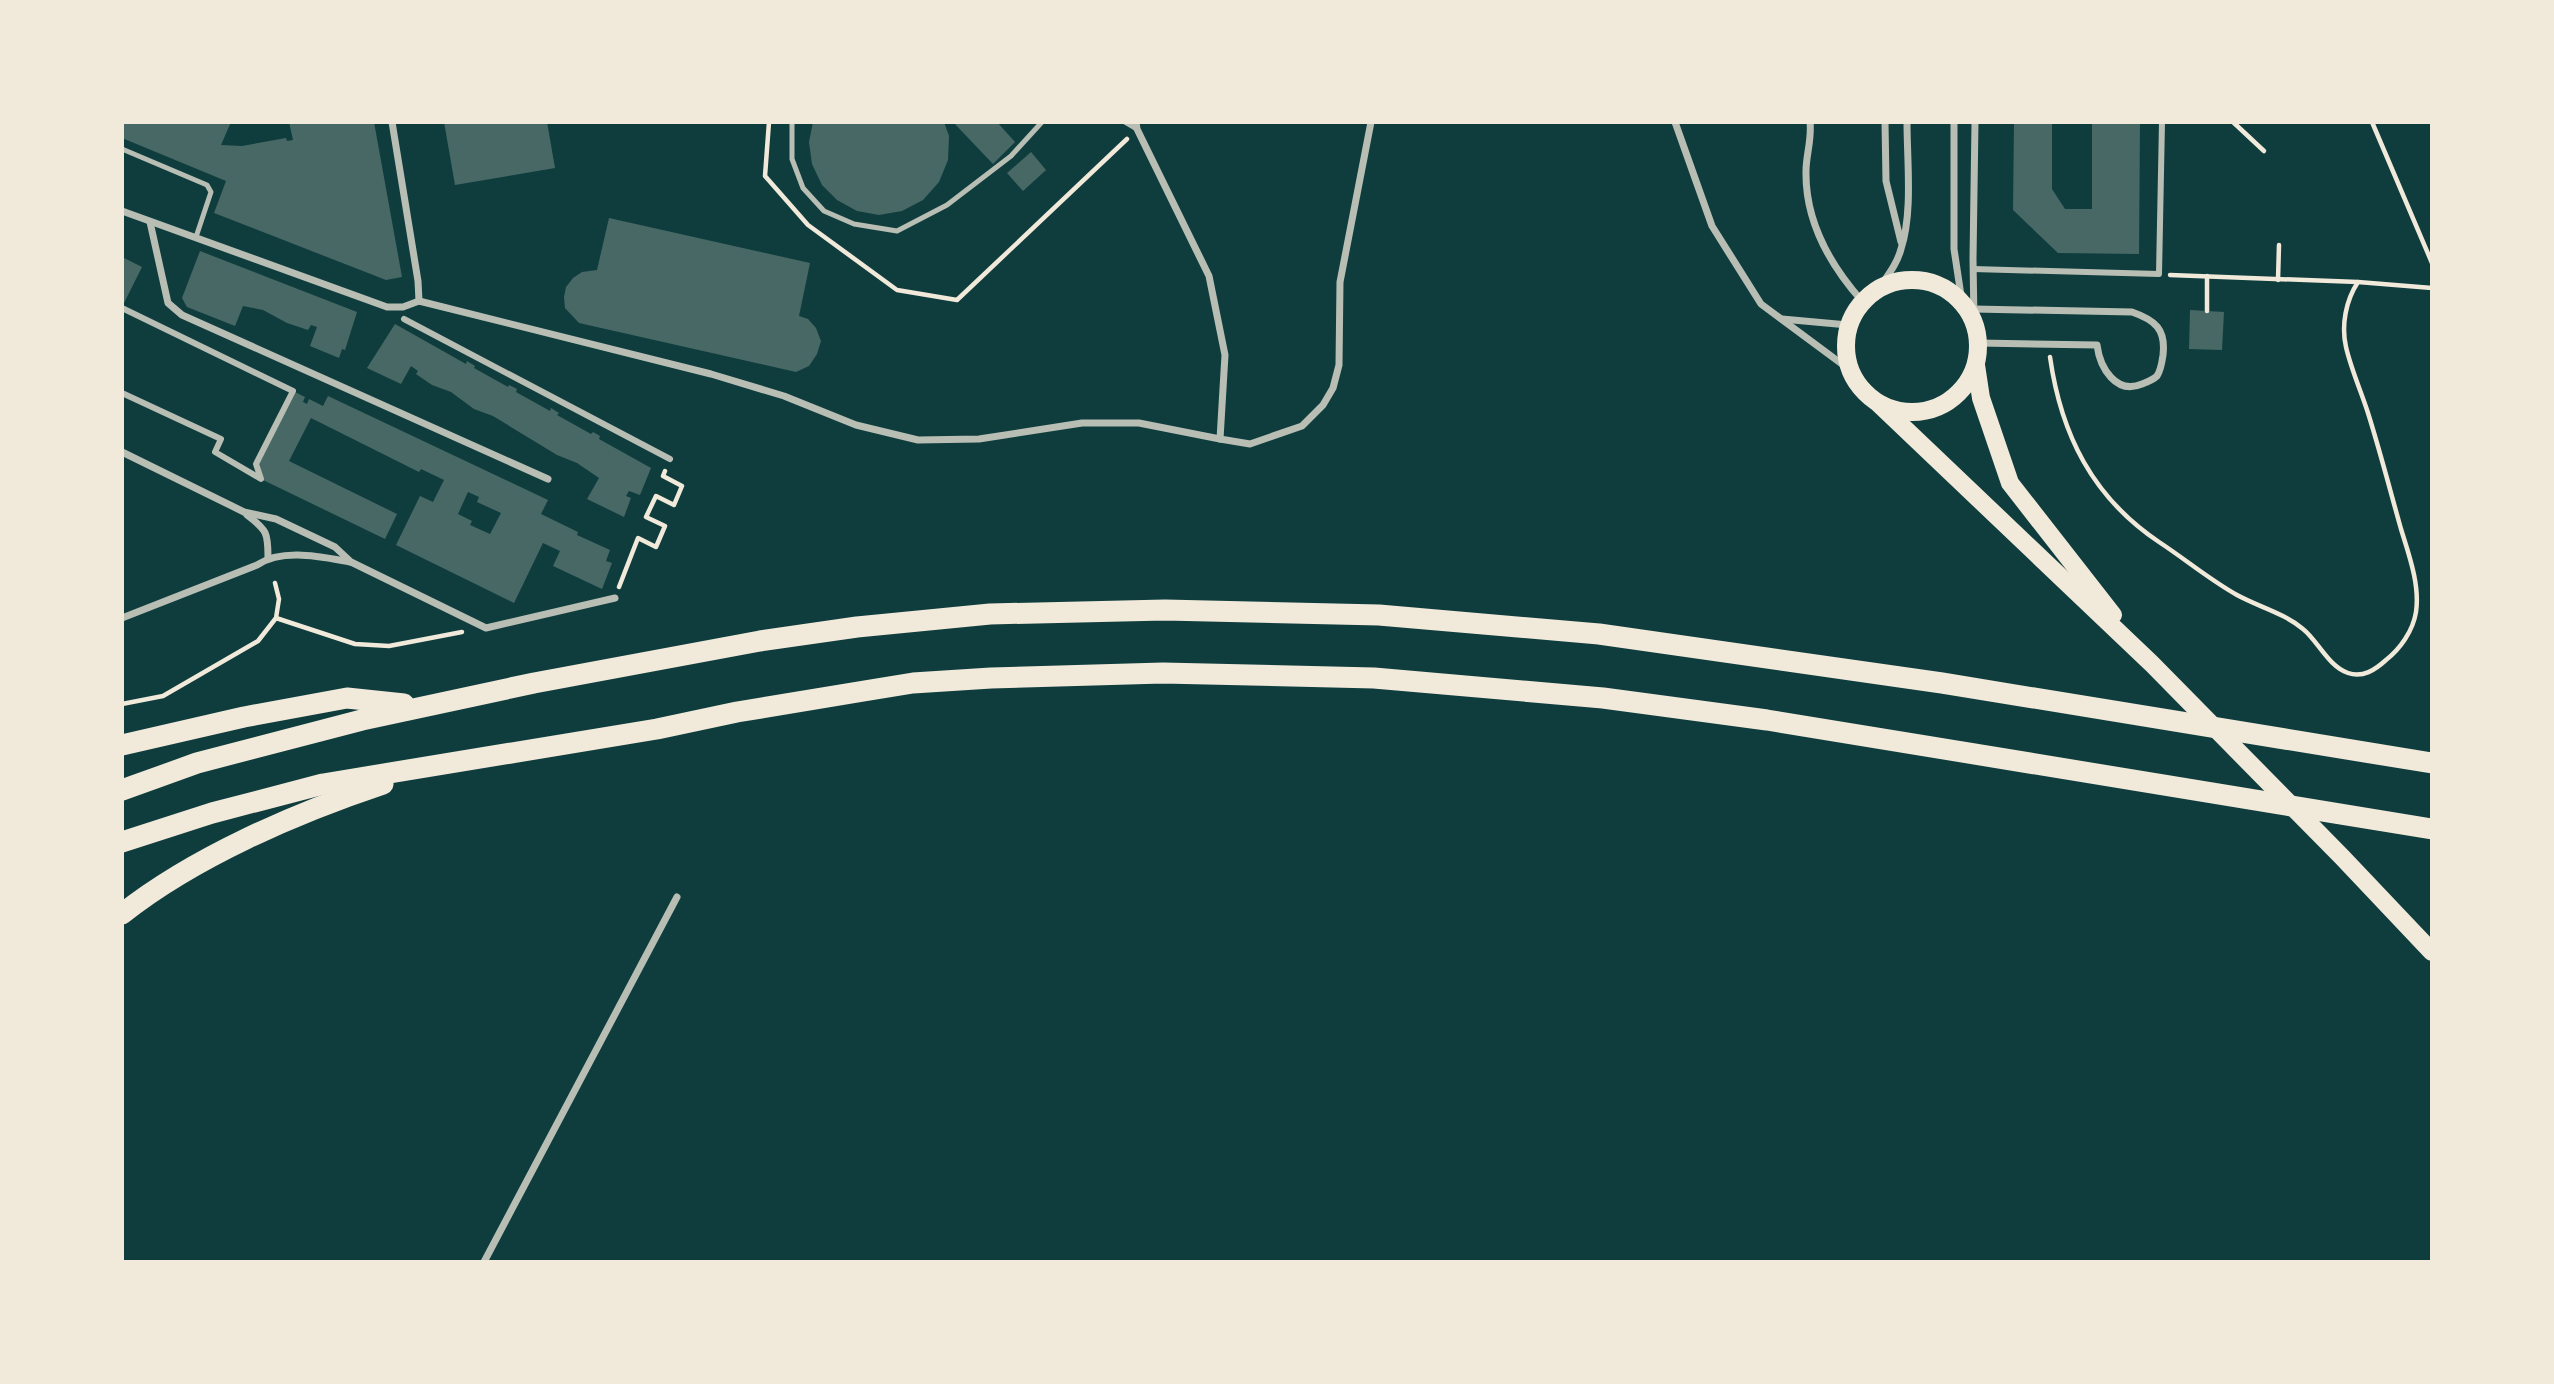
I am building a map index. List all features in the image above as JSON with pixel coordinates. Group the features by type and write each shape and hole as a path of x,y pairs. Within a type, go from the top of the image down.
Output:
{"highway":[{"path":"122,790 197,763 240,751 424,707 534,683 760,641 870,625 990,614 1166,610 1379,615 1599,634 1942,683 2431,763"},
{"path":"122,842 199,817 299,790 913,683 1163,673 1374,678 1603,698 1768,720 2431,829"},
{"path":"122,745 244,717 347,698 424,707"},
{"path":"122,914 176,877 220,852 364,790 454,761"}],"main road":[{"path":"1880,404 1898,411 1918,413 1937,408 1954,398 1968,384 1976,365 1979,343 1970,311 1945,288 1924,280 1901,280 1880,288 1862,301 1848,325 1845,348 1850,370 1861,390 1880,404 2152,664 2342,857 2431,952"},
{"path":"1976,365 1981,398 2010,483 2152,664"}],"street":[{"path":"392,122 419,301"},
{"path":"122,211 387,307 403,307 419,301 595,344 784,396 856,425 918,440 979,439 1082,423 1139,422 1250,444 1302,426 1323,405 1333,388 1339,365 1340,282 1371,122"},
{"path":"1675,122 1712,226 1761,304 1850,370"},
{"path":"1810,122 1806,172 1810,205 1822,247 1846,283 1862,301"},
{"path":"1885,122 1886,181 1902,247"},
{"path":"1880,288 1902,247 1906,216 1907,122"},
{"path":"1954,122 1954,249 1970,311"},
{"path":"1970,311 1975,122"},
{"path":"1973,269 2160,274 2162,122"},
{"path":"1137,126 1209,276 1225,355 1220,439"},
{"path":"150,222 168,303 182,315 548,478"},
{"path":"122,308 293,391 256,464 261,479 215,452 221,439 122,393"},
{"path":"1970,311 2132,312 2148,317 2160,328 2164,346 2157,376 2134,387 2119,384 2106,374 2098,359 2096,345 1979,343"},
{"path":"404,319 670,459"},
{"path":"1782,319 1848,325"},
{"path":"122,452 244,512 262,526 268,536 268,557"},
{"path":"244,512 276,519 334,547 351,562"},
{"path":"122,618 257,565 268,557 314,555 351,562 486,628 615,597"},
{"path":"484,1262 677,897"}],"lane":[{"path":"792,122 792,159 803,188 824,211 854,224 897,231 947,205 1011,156 1042,122"},
{"path":"1125,122 1137,126"},
{"path":"142,156 145,147"},
{"path":"122,149 207,185 211,192 196,237"}],"path":[{"path":"2232,122 2264,151"},
{"path":"2372,122 2431,263"},
{"path":"986,274 1137,126"},
{"path":"2278,280 2279,245"},
{"path":"2160,274 2358,282 2431,288"},
{"path":"2207,276 2207,311"},
{"path":"2049,353 2056,399 2063,419 2097,486 2153,538 2236,594 2287,618 2305,630 2334,664 2348,673 2364,675 2389,657 2410,631 2416,613 2416,592 2380,455 2346,347 2346,312 2350,294 2358,282"},
{"path":"615,597 638,538 656,547 665,526 646,517 656,496 674,505 682,486 663,476 670,459"},
{"path":"122,704 163,696 258,641 276,618 279,599 275,583"},
{"path":"276,618 355,644 389,646 486,628"}],"building":[{"path":"122,122 231,122 221,145 242,146 286,138 287,141 293,140 289,122 374,122 402,277 386,280 214,213 226,181 122,138"},
{"path":"444,122 547,122 555,168 455,185"},
{"path":"813,122 944,122 949,136 948,160 939,182 923,200 902,211 879,215 857,211 837,200 822,185 812,164 809,142"},
{"path":"953,122 997,122 1015,142 993,164"},
{"path":"2014,122 2052,122 2052,189 2065,209 2092,209 2092,122 2140,122 2139,254 2058,253 2013,210"},
{"path":"1031,152 1046,170 1023,191 1007,173"},
{"path":"609,218 810,263 799,316 808,319 816,328 821,341 809,366 796,372 579,323 565,308 566,287 582,272 597,270"},
{"path":"200,251 357,312 345,350 342,349 339,358 310,346 317,327 311,325 308,330 287,323 263,310 243,306 235,326 187,307 182,298"},
{"path":"122,257 142,267 122,307"},
{"path":"2190,310 2224,312 2222,350 2189,349"},
{"path":"395,324 466,364 467,361 475,366 474,368 508,387 509,385 517,389 516,392 550,411 551,408 559,413 557,415 591,434 593,432 600,436 599,439 651,468 640,495 629,491 626,496 631,498 624,517 587,499 599,478 493,416 474,409 451,392 432,385 416,374 418,371 411,366 401,384 367,368"},
{"path":"293,391 305,397 303,402 307,404 309,399 323,406 328,396 548,500 541,514 610,550 606,561 612,563 602,589 553,566 560,551 543,543 514,603 396,545 420,496 433,502 444,480 421,469 419,472 311,418 289,461 397,514 385,539 261,479 258,465","holes":["468,492 479,497 477,502 501,513 490,534 470,525 472,521 458,514"]}]}
